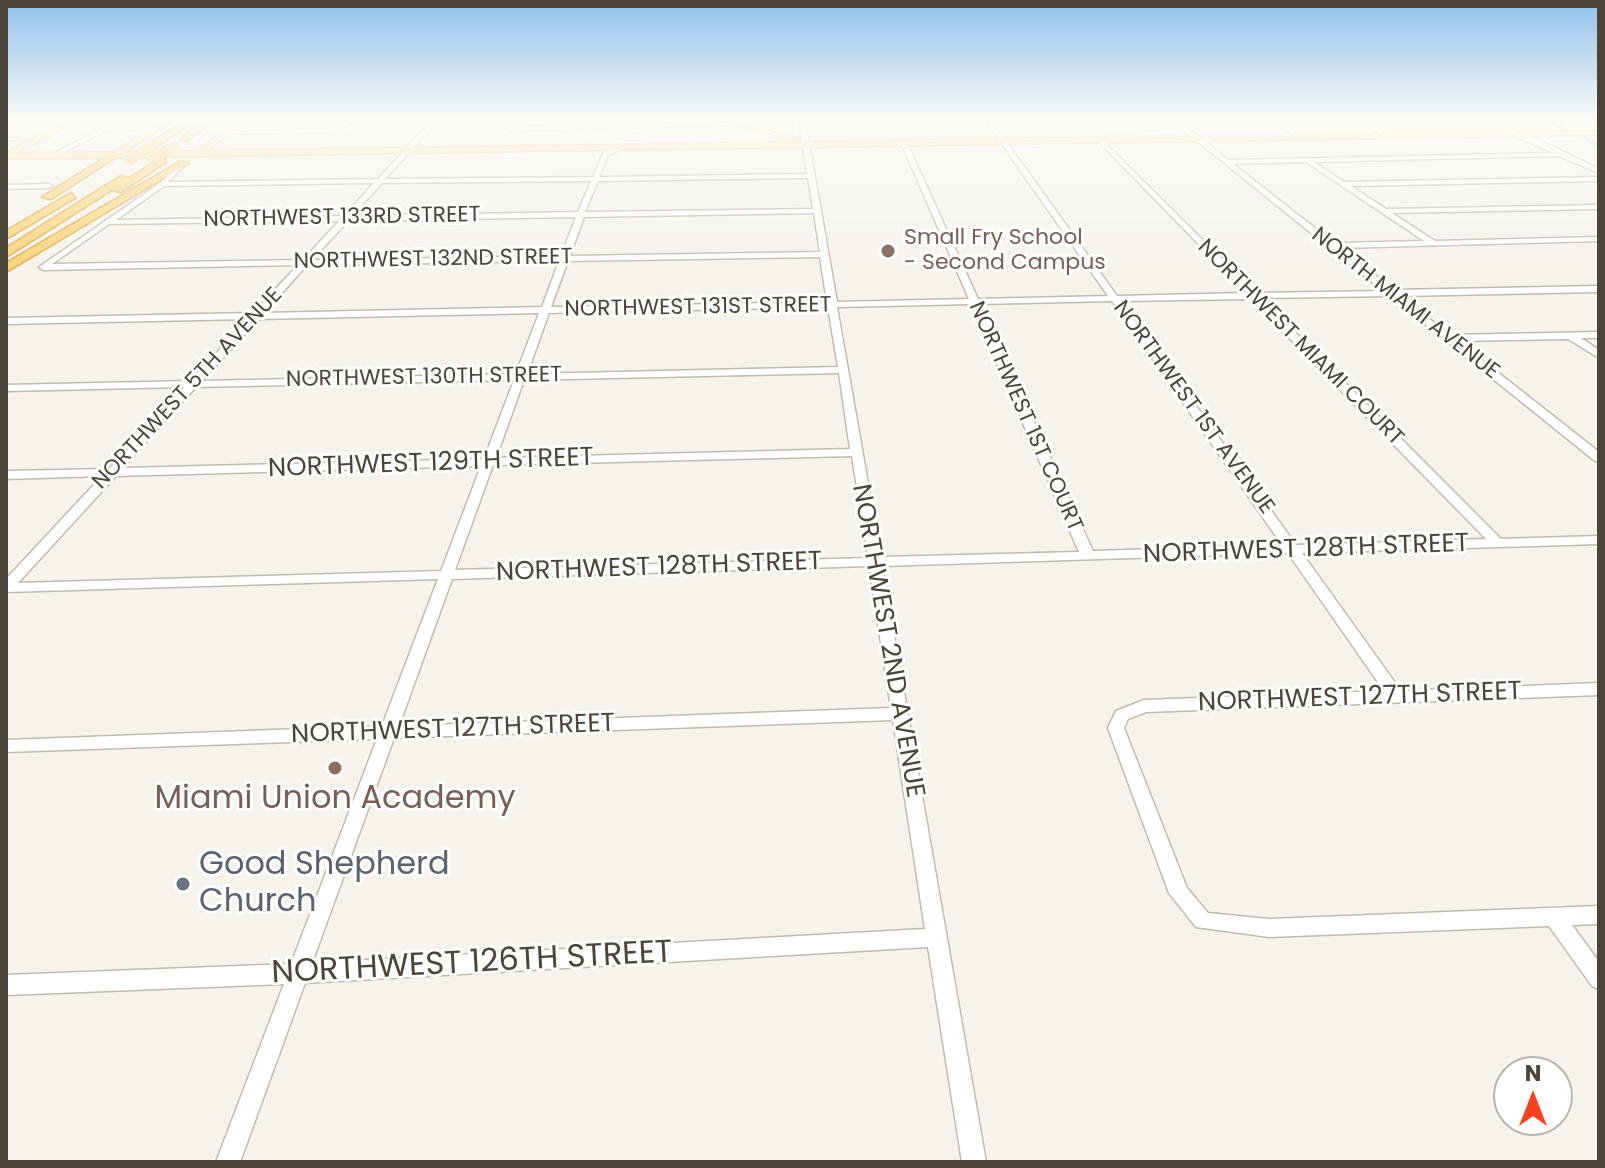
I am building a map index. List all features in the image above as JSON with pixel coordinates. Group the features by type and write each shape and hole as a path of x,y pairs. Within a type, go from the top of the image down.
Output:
{"highway":[{"path":"6,224 83,175"},
{"path":"6,236 110,175"},
{"path":"6,244 112,175"},
{"path":"8,262 137,175"},
{"path":"8,262 164,175"}],"street":[{"path":"106,222 172,175"},
{"name":"NORTHWEST 5TH AVENUE","path":"6,588 386,175"},
{"path":"228,1162 598,175"},
{"name":"NORTHWEST 1ST COURT","path":"918,175 1088,556"},
{"name":"NORTHWEST 1ST AVENUE","path":"1026,175 1396,696"},
{"name":"NORTHWEST MIAMI COURT","path":"1134,175 1498,544"},
{"name":"NORTH MIAMI AVENUE","path":"1242,175 1599,458"},
{"path":"1329,175 1435,244"},
{"path":"162,184 810,176"},
{"name":"NORTHWEST 2ND AVENUE","path":"810,176 974,1162"},
{"path":"1344,184 1599,179"},
{"path":"6,187 49,186"},
{"path":"1385,211 1599,207"},
{"name":"NORTHWEST 133RD STREET","path":"106,222 817,211"},
{"name":"NORTHWEST 132ND STREET","path":"106,222 43,267 823,254"},
{"path":"1331,246 1599,239"},
{"name":"NORTHWEST 131ST STREET","path":"6,321 1599,289"},
{"path":"1448,338 1599,335"},
{"path":"1571,336 1599,355"},
{"name":"NORTHWEST 130TH STREET","path":"6,388 842,370"},
{"name":"NORTHWEST 129TH STREET","path":"6,475 856,452"},
{"name":"NORTHWEST 128TH STREET","path":"6,588 1599,540"},
{"name":"NORTHWEST 127TH STREET","path":"1554,916 1269,928 1203,921 1179,893 1116,728 1122,715 1144,706 1599,689"},
{"name":"NORTHWEST 127TH STREET","path":"6,746 900,714"},
{"path":"1554,916 1599,915"},
{"path":"1554,916 1599,979"},
{"name":"NORTHWEST 126TH STREET","path":"6,985 297,974 938,937"}],"place":[{"name":"Small Fry School - Second Campus","path":"888,251"},
{"name":"Miami Union Academy","path":"335,768"},
{"name":"Good Shepherd Church","path":"183,884"}]}
